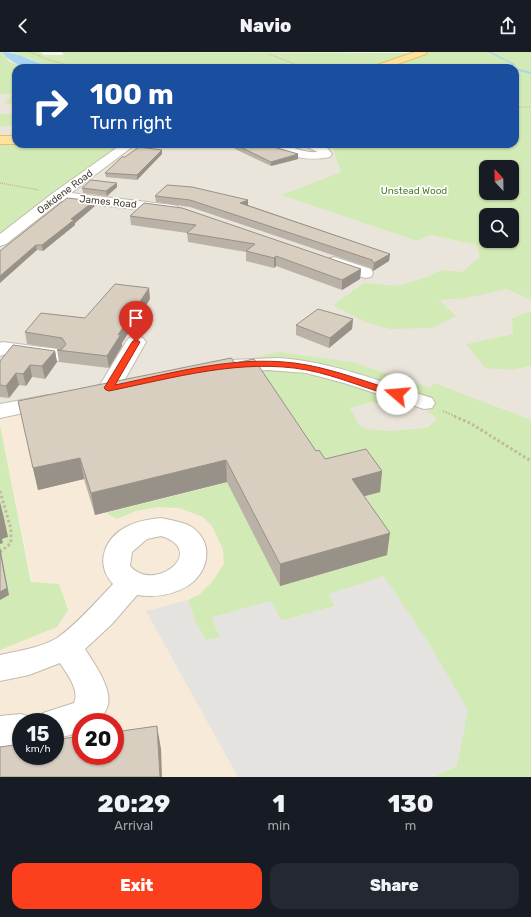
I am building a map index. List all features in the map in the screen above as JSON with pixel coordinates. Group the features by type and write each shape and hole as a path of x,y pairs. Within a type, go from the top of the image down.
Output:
{"main road":[{"path":"388,64 423,52"},
{"path":"0,140 12,140"}],"street":[{"name":"Oakdene Road","path":"0,241 59,195 124,148"},
{"path":"281,148 290,152 313,157 326,154 322,148"},
{"name":"James Road","path":"59,195 185,211"},
{"path":"320,257 365,273"},
{"path":"131,384 101,390 136,342"},
{"path":"0,350 2,348 57,355"},
{"path":"210,368 276,364 306,367 328,372 424,403"},
{"path":"0,411 70,397"},
{"path":"0,668 29,662 67,647 102,616 132,582"},
{"path":"64,722 82,717 92,707 93,695 89,685 67,647"},
{"path":"0,732 12,730"}],"path":[{"path":"30,52 49,60 64,64"},
{"path":"269,54 295,64"},
{"path":"519,107 531,107"},
{"path":"0,183 59,195"},
{"path":"424,403 470,424 531,461"},
{"path":"0,491 11,528 12,540 8,546 0,552"}],"shaded area":[{"path":"0,94 12,94 5,104 12,105 12,138 0,138"},
{"path":"118,148 332,148 341,172 282,195 417,241 430,235 479,246 479,248 490,248 531,257 531,311 512,318 514,334 467,344 513,370 531,366 531,428 435,487 0,417 0,237"},
{"path":"213,372 413,620 431,647 432,777 0,777 0,650 57,627 32,582 0,425 0,417"},
{"path":"384,576 431,647 468,710 457,766 432,777 238,777 146,611 188,600 195,622 206,640 220,637 212,617 271,601 282,621 335,606 329,594"}],"green space":[{"path":"0,52 4,52 3,53 10,62 17,64 12,64 12,94 0,94"},
{"path":"12,52 40,52 44,55 64,55 62,52 412,53 380,64 42,64"},
{"name":"Unstead Wood","path":"428,52 531,52 531,300 507,289 466,298 439,300 456,316 432,328 390,329 365,322 333,305 364,283 397,286 425,278 443,270 462,272 480,257 476,245 430,235 417,241 281,195 341,172 332,148 519,148 519,64 395,64"},
{"path":"12,95 12,105 4,104"},
{"path":"0,114 12,114 12,125 0,127"},
{"path":"0,143 12,144 12,148 118,148 0,237"},
{"path":"531,311 531,366 513,370 485,368 466,344 513,334 512,318"},
{"path":"278,352 352,362 430,388 434,383 531,420 531,777 432,777 457,766 431,647 384,577 329,594 335,606 281,621 271,601 212,618 220,637 206,640 195,622 188,600 199,595 212,582 224,564 223,549 212,526 203,517 179,508 157,507 136,511 117,519 106,513 308,462 255,367 254,358","holes":["371,402 424,408 437,419 427,428 389,431 366,429 359,425 350,408"]},
{"path":"0,425 31,582 59,584 68,610 57,627 0,650"}],"water":[{"path":"3,53 14,53 42,64 17,64 7,58"}],"building":[{"path":"138,148 162,150 137,175 105,173 122,157 125,157"},
{"path":"242,148 277,148 298,154 271,162"},
{"path":"91,180 117,183 106,191 82,188"},
{"path":"167,185 192,187 248,200 240,203 390,254 374,263 372,260 190,200 155,196"},
{"path":"67,198 94,201 71,219 74,220 42,245 36,245 0,276 0,251"},
{"path":"144,203 182,208 361,269 342,280 276,256 274,258 246,251 255,244 187,233 196,225 130,216"},
{"path":"115,284 149,288 118,335 121,334 107,356 57,350 62,349 66,344 62,338 25,332 41,313 85,318"},
{"path":"318,309 353,319 330,338 296,325"},
{"path":"13,345 55,351 42,366 30,365 23,374 16,373 6,386 0,385 0,361"},
{"path":"231,358 235,363 254,359 316,451 319,450 325,459 366,449 382,471 352,479 390,533 280,564 226,460 91,493 80,458 33,468 18,401"},
{"path":"0,551 7,588 0,592"},
{"path":"157,726 160,777 0,777 0,747 12,745 12,765 64,765 64,739 72,737 72,765 124,765 124,731"}],"waterway":[{"path":"489,52 514,64"},
{"path":"519,70 531,73"}],"route":[{"path":"136,342 109,388 217,367 276,364 306,367 328,372 397,394"}]}
